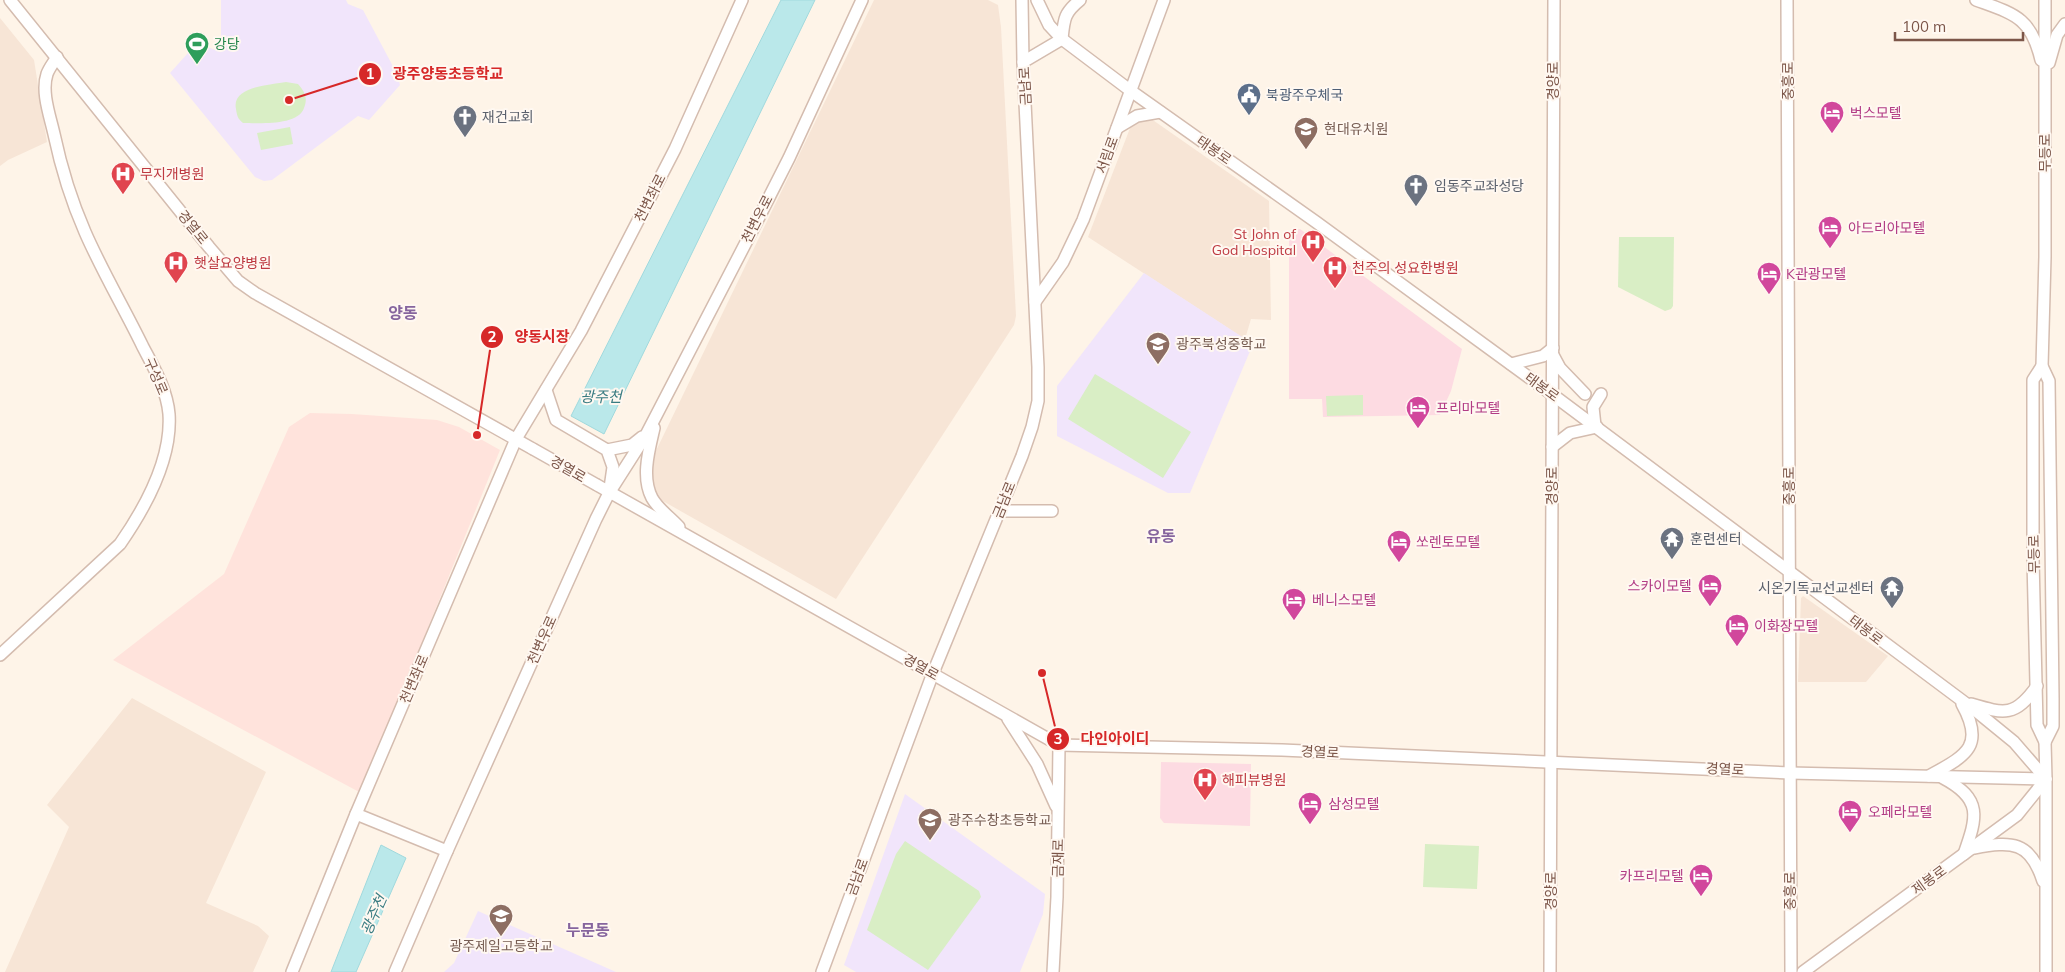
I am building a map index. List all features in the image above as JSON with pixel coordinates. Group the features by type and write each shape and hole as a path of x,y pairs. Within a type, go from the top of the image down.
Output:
{"street":[{"name":"경열로","path":"10,0 208,247 238,281 310,325 1059,745 1282,750 1790,773 2046,779"},
{"name":"천변좌로","path":"292,972 356,814 516,439 581,331 675,149 742,0"},
{"name":"천변우로","path":"395,972 447,851 609,493 646,435 789,158 862,0"},
{"name":"금남로","path":"822,972 933,673 1022,456 1032,427 1038,401 1022,0"},
{"name":"태봉로","path":"1037,0 1049,25 1062,39 1160,112 1301,211 1511,364 1960,700 2014,742 2046,779"},
{"path":"1023,62 1062,39 1065,16 1080,0"},
{"name":"서림로","path":"1035,302 1063,262 1083,220 1164,0"},
{"name":"경양로","path":"1550,972 1554,0"},
{"name":"중흥로","path":"1787,0 1791,972"},
{"path":"1976,0 2010,12 2023,21 2038,49 2045,77"},
{"name":"무등로","path":"2045,0 2045,257 2042,366 2049,382 2053,688 2053,726 2045,742"},
{"path":"2045,77 2057,36 2065,24"},
{"name":"구성로","path":"0,654 120,544 140,513 152,488 161,464 168,435 169,415 161,382 85,232 64,177 47,104 46,88 47,74 57,57"},
{"path":"1117,128 1138,116 1160,112"},
{"path":"1511,364 1553,352 1560,368 1585,394"},
{"name":"무등로","path":"2042,366 2033,380 2034,569 2037,725 2045,742 2046,972"},
{"path":"546,390 556,420 607,450 632,445 646,435"},
{"path":"1552,446 1570,433 1596,427 1593,407 1601,394"},
{"path":"659,408 648,453 649,491 653,500 689,538"},
{"path":"607,450 612,467 609,493"},
{"path":"1000,511 1052,511"},
{"path":"1960,700 1995,711 2007,711 2019,707 2037,686"},
{"path":"1928,776 1956,760 1967,750 1971,743 1973,729 1971,720 1960,700"},
{"path":"1006,716 1037,764 1058,811"},
{"name":"금재로","path":"1054,972 1058,897 1059,745"},
{"path":"1940,776 1966,793 1972,804 1974,827 1967,852 2004,844 2024,850 2037,863 2046,891"},
{"name":"제봉로","path":"1804,972 2017,815 2046,779"},
{"path":"356,814 447,851"}],"shaded area":[{"path":"221,0 346,0 348,4 363,10 396,72 400,85 369,120 358,116 272,180 264,181 255,177 170,73 197,43 218,51 221,41"},
{"path":"874,0 988,0 998,5 1001,27 1016,316 1014,325 836,599 654,496 652,459"},
{"path":"0,18 34,60 47,142 8,160 0,166"},
{"path":"1147,116 1269,201 1271,320 1251,319 1245,339 1088,237 1132,123"},
{"name":"천주의 성요한병원","path":"1300,229 1462,349 1451,391 1440,415 1323,417 1322,399 1289,399 1289,231"},
{"name":"광주북성중학교","path":"1144,273 1253,344 1190,493 1168,493 1057,436 1057,386"},
{"path":"310,413 437,420 459,427 500,450 361,793 113,660 224,574 289,427"},
{"path":"1803,596 1888,656 1866,682 1798,682 1801,598"},
{"path":"132,698 266,772 206,903 258,926 269,936 253,972 5,972 69,827 47,805"},
{"name":"해피뷰병원","path":"1161,762 1251,764 1250,826 1164,823 1160,818"},
{"name":"광주수창초등학교","path":"905,794 1045,894 1043,914 1020,972 856,972 844,965"},
{"name":"광주제일고등학교","path":"478,911 616,972 444,972 454,963"}],"green space":[{"path":"286,82 298,84 304,92 305,104 300,114 286,121 268,123 243,123 240,120 237,115 236,101 246,91"},
{"path":"290,127 293,144 261,150 257,133"},
{"path":"1619,237 1674,237 1673,306 1671,309 1665,311 1618,287"},
{"path":"1095,374 1191,432 1163,478 1068,419"},
{"path":"1363,395 1363,415 1327,416 1326,396"},
{"path":"905,841 979,891 981,897 928,970 867,930 896,854"},
{"path":"1425,844 1479,846 1477,889 1423,887"}],"water":[{"name":"광주천","path":"781,0 815,0 604,434 571,416"},
{"path":"381,845 406,858 356,972 331,972"}],"place":[{"name":"강당","path":"197,65"},
{"name":"광주양동초등학교","path":"289,100"},
{"name":"북광주우체국","path":"1249,116"},
{"name":"벅스모텔","path":"1832,134"},
{"name":"재건교회","path":"465,138"},
{"name":"현대유치원","path":"1306,150"},
{"name":"무지개병원","path":"123,195"},
{"name":"임동주교좌성당","path":"1416,207"},
{"name":"아드리아모텔","path":"1830,249"},
{"name":"St John of God Hospital","path":"1313,263"},
{"name":"햇살요양병원","path":"176,284"},
{"name":"천주의 성요한병원","path":"1335,289"},
{"name":"K관광모텔","path":"1769,295"},
{"name":"광주북성중학교","path":"1158,365"},
{"name":"프리마모텔","path":"1418,429"},
{"name":"양동시장","path":"477,435"},
{"name":"훈련센터","path":"1672,560"},
{"name":"쏘렌토모텔","path":"1399,563"},
{"name":"스카이모텔","path":"1710,607"},
{"name":"시온기독교선교센터","path":"1892,609"},
{"name":"베니스모텔","path":"1294,621"},
{"name":"이화장모텔","path":"1737,647"},
{"name":"다인아이디","path":"1042,673"},
{"name":"해피뷰병원","path":"1205,801"},
{"name":"삼성모텔","path":"1310,825"},
{"name":"오페라모텔","path":"1850,833"},
{"name":"광주수창초등학교","path":"930,841"},
{"name":"카프리모텔","path":"1701,897"},
{"name":"광주제일고등학교","path":"501,937"}],"district":[{"name":"양동","path":"403,313"},
{"name":"유동","path":"1161,536"},
{"name":"누문동","path":"588,930"}]}
